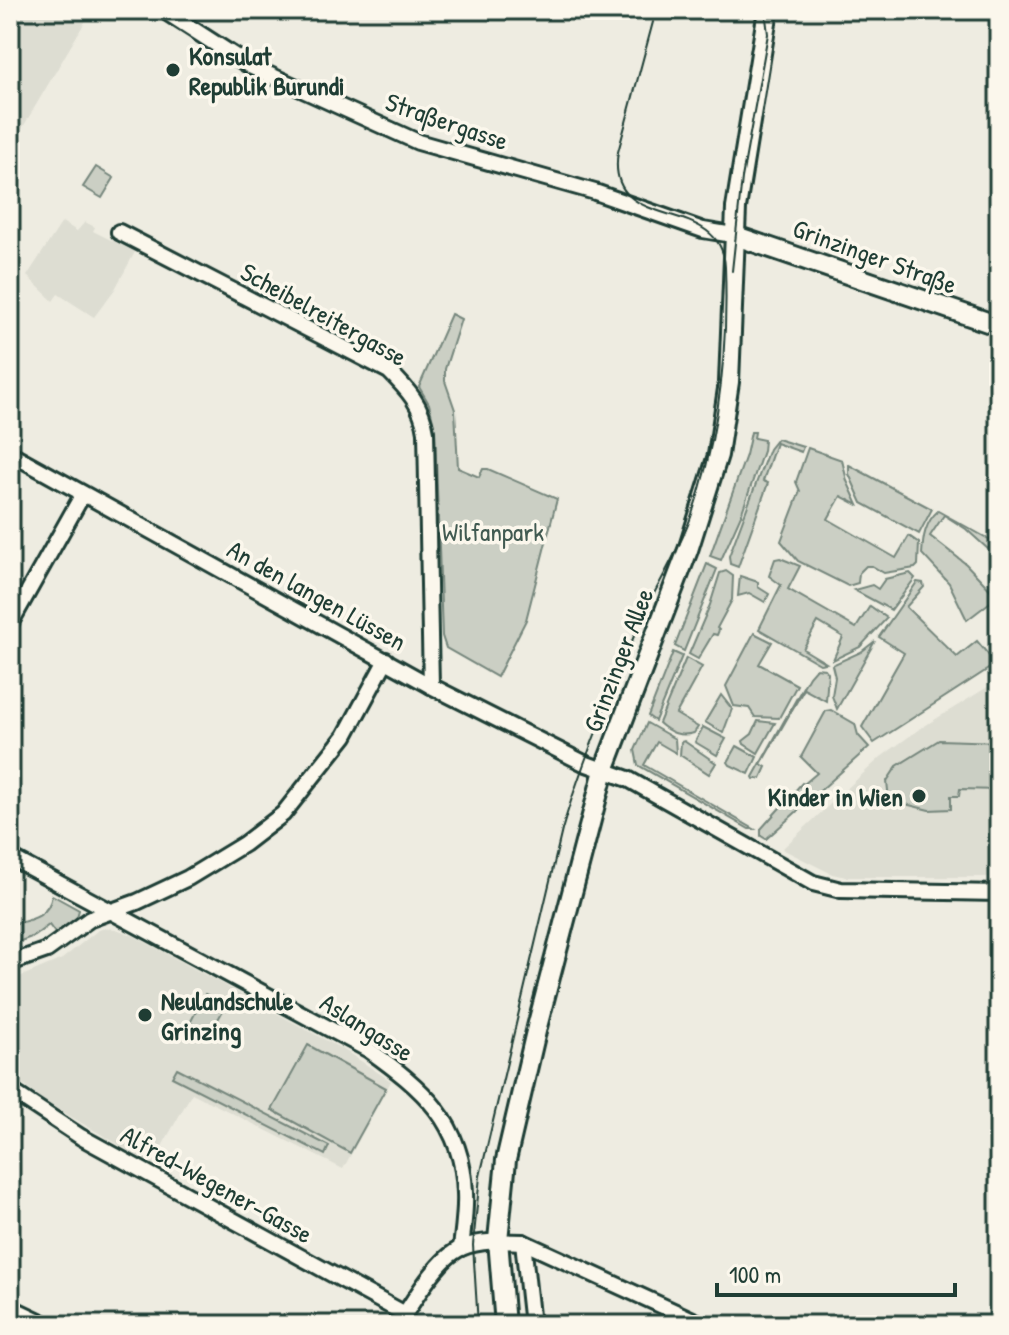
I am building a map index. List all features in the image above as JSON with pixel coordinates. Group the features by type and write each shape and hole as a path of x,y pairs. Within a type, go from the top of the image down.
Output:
{"street":[{"name":"Straßergasse","path":"163,10 250,66 418,142 595,192 703,230 733,235"},
{"name":"Grinzinger Allee","path":"505,1325 498,1240 506,1160 566,912 604,770 677,579 718,455 729,382 733,235 768,10"},
{"name":"Scheibelreitergasse","path":"119,232 389,371 412,393 426,432 431,686"},
{"name":"Grinzinger Straße","path":"733,235 933,306 999,326"},
{"name":"An den langen Lüssen","path":"10,453 431,686 584,763 628,779 813,883 841,890 999,893"},
{"path":"10,624 83,494"},
{"path":"10,963 47,950 90,919 188,878 244,844 283,814 345,736 386,660"},
{"name":"Aslangasse","path":"10,857 369,1050 397,1071 440,1111 458,1148 465,1192 461,1248"},
{"name":"Alfred-Wegener-Gasse","path":"10,1090 81,1137 402,1319"},
{"path":"402,1319 431,1277 461,1248 498,1240 523,1242 704,1325"},
{"path":"523,1242 532,1325"},
{"path":"10,1307 43,1324"}],"shaded area":[{"path":"10,10 92,10 10,149"},
{"path":"62,222 77,231 85,222 95,227 93,231 135,252 115,289 94,317 58,294 53,301 27,276"},
{"name":"Kinder in Wien","path":"999,680 999,877 846,877 832,874 782,849 881,757"},
{"name":"Neulandschule Grinzing","path":"104,928 132,935 344,1050 391,1081 343,1169 192,1093 152,1164 42,1100 10,1074 10,981 62,959"}],"green space":[{"path":"96,167 114,178 102,198 83,187"},
{"name":"Wilfanpark","path":"451,314 461,319 445,369 445,381 455,410 458,468 479,477 483,469 488,469 557,499 526,620 497,677 446,648 442,636 435,429 429,404 419,387"},
{"path":"751,432 755,432 754,438 764,440 763,451 741,515 721,560 710,556 746,455"},
{"path":"777,439 803,447 801,452 776,443 763,481 768,483 738,567 730,564 729,556 769,449"},
{"path":"808,448 842,460 858,505 841,496 828,519 896,558 909,536 919,543 918,565 915,568 884,573 866,566 859,573 858,583 848,586 798,561 781,541 800,491 796,482"},
{"path":"849,465 932,509 919,534 862,503 849,474"},
{"path":"938,511 994,542 988,549 944,515 930,536 966,564 997,597 967,620 949,583 922,554 927,525"},
{"path":"775,559 800,566 788,589 856,628 870,606 887,618 860,647 833,660 843,637 818,622 803,649 826,663 820,664 759,629 781,585 769,576"},
{"path":"707,564 717,569 684,651 675,646"},
{"path":"726,571 733,576 732,600 717,628 717,635 713,634 698,659 689,654 720,573"},
{"path":"910,573 915,578 891,610 854,590 872,585 878,589 885,579"},
{"path":"740,576 758,582 758,587 769,594 765,602 749,593 738,596"},
{"path":"917,582 923,583 924,587 906,607 957,657 977,641 996,664 874,743 862,727 904,653 879,637"},
{"path":"754,633 772,642 759,664 797,685 779,718 755,717 749,708 734,706 726,686"},
{"path":"875,641 837,709 832,696 835,677 832,665 861,652"},
{"path":"673,652 682,656 655,721 648,716"},
{"path":"686,658 702,667 676,714 698,727 694,733 684,735 671,732 659,723"},
{"path":"816,668 825,669 828,673 826,701 804,689 761,764 766,767 761,778 754,779 753,777 809,676"},
{"path":"721,695 732,709 723,733 705,722"},
{"path":"831,710 855,724 858,735 869,747 766,839 761,836 761,829 802,783 817,773 801,757 826,711"},
{"path":"758,721 775,723 758,753 743,741 752,734"},
{"path":"647,723 675,739 676,753 657,742 644,765 754,829 749,829 638,765 635,750"},
{"path":"703,727 726,739 717,755 695,742"},
{"path":"939,740 999,742 999,790 960,789 959,796 951,796 951,809 929,810 889,800 887,781 897,766"},
{"path":"684,741 716,763 709,774 680,755 681,742"},
{"path":"737,746 757,757 749,774 728,762"},
{"path":"52,895 79,910 77,917 60,933 55,933 49,925 34,936 10,945 10,925 42,913 47,909"},
{"path":"205,994 226,1005 210,1034 190,1023"},
{"path":"308,1045 386,1088 350,1153 272,1110"},
{"path":"177,1068 329,1146 325,1155 172,1077"}],"tram line":[{"path":"732,271 742,178 768,34 765,10"},
{"path":"478,1325 473,1245 480,1176 562,830 631,642 691,517 709,456 720,394 726,299 725,267 719,244 705,230 645,206 628,195 618,178 618,152 653,22"}],"place":[{"name":"Konsulat Republik Burundi","path":"173,70"},
{"name":"Kinder in Wien","path":"919,796"},
{"name":"Neulandschule Grinzing","path":"145,1015"}]}
